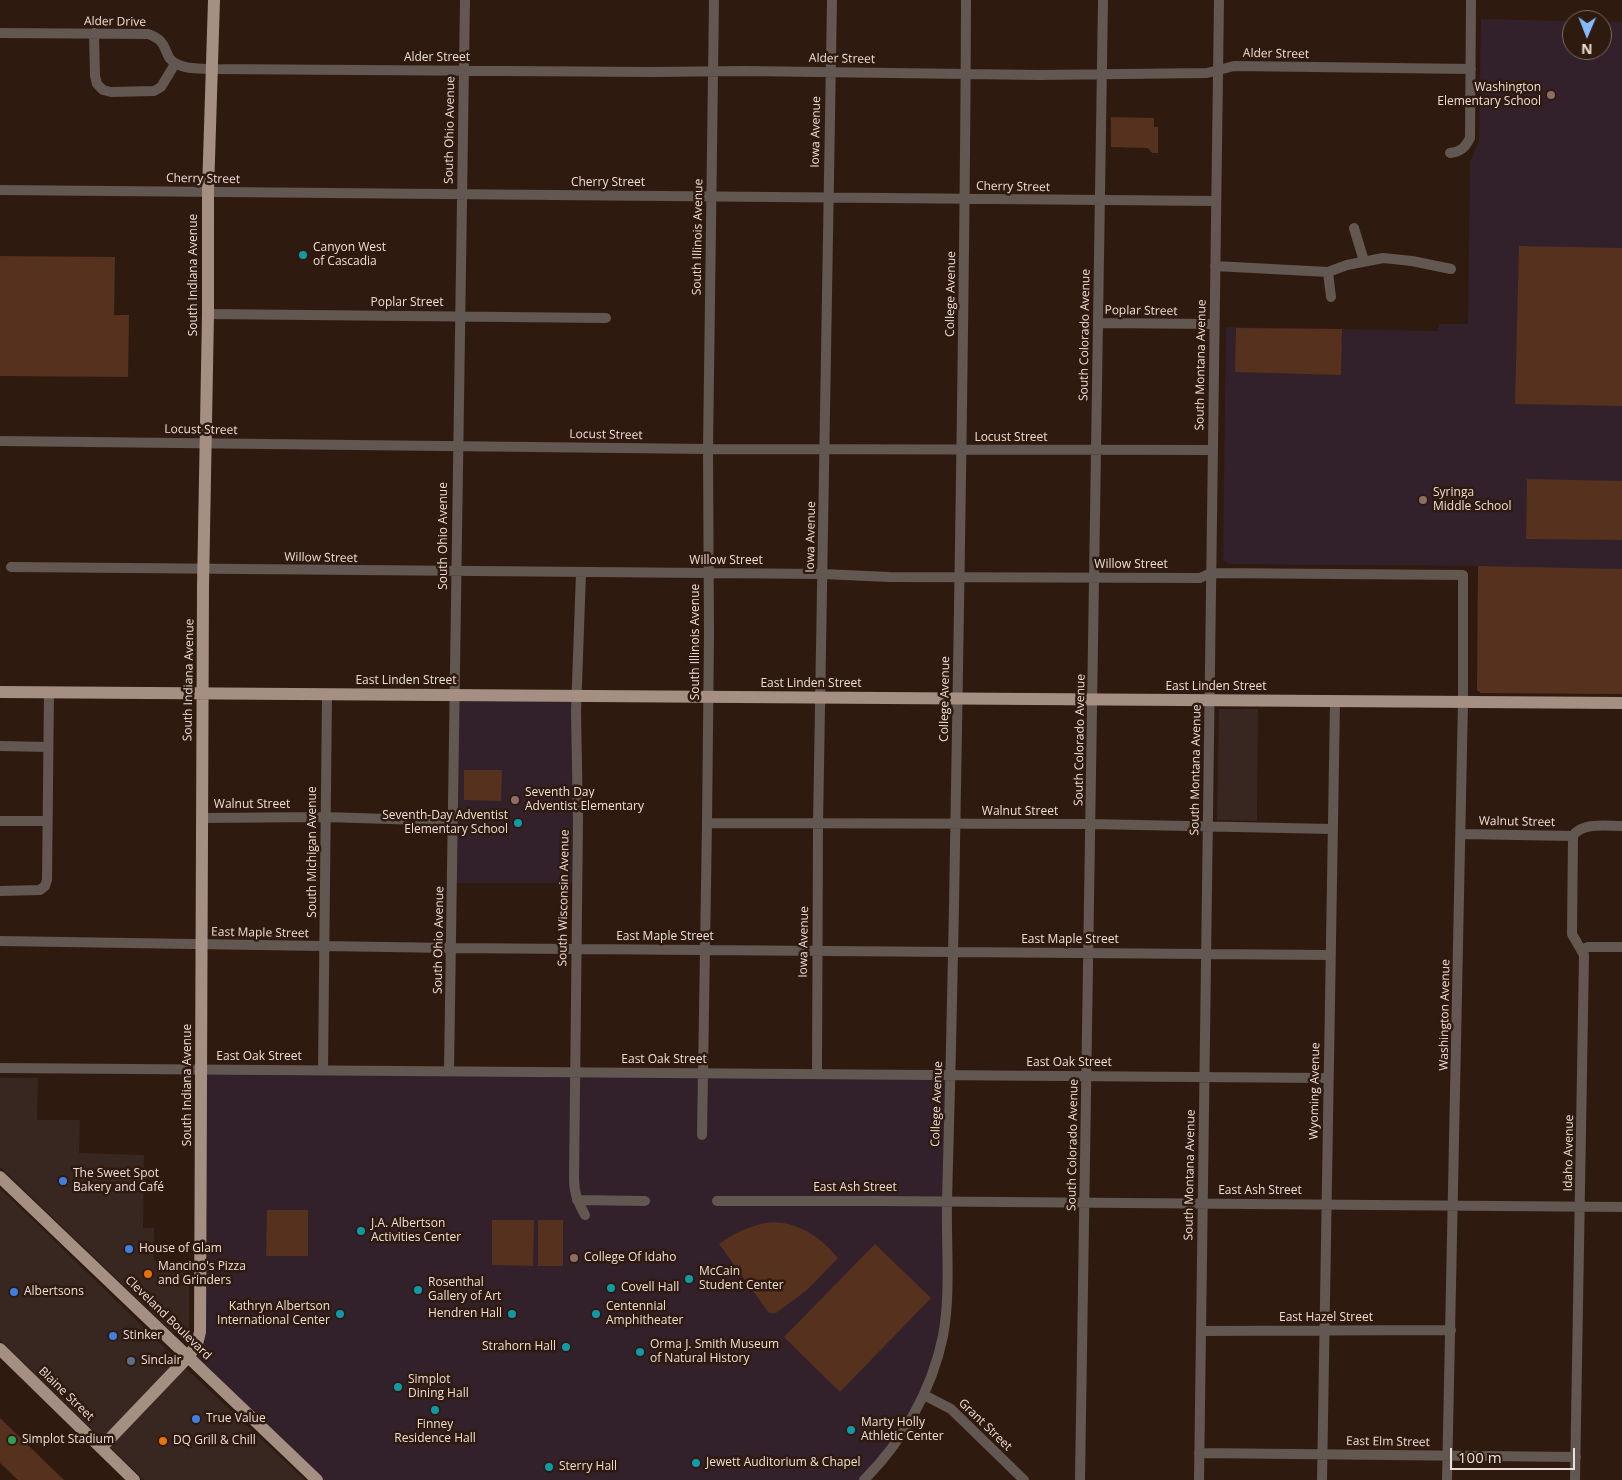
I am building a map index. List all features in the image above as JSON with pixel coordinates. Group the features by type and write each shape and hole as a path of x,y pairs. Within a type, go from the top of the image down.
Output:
{"main road":[{"name":"South Indiana Avenue","path":"101,1448 188,1357 196,1344 200,1332 204,569 208,191 214,0"},
{"name":"East Linden Street","path":"0,692 1622,703"},
{"name":"Cleveland Boulevard","path":"2,1181 317,1480"},
{"name":"Blaine Street","path":"0,1349 134,1480"}],"street":[{"name":"South Ohio Avenue","path":"449,1071 465,0"},
{"name":"South Illinois Avenue","path":"702,1135 707,823 708,449 714,0"},
{"name":"Iowa Avenue","path":"816,1074 818,825 832,0"},
{"name":"College Avenue","path":"864,1480 878,1466 911,1418 924,1395 942,1340 947,1312 947,1201 951,1075 965,199 966,0"},
{"name":"South Colorado Avenue","path":"1080,1480 1103,0"},
{"name":"South Montana Avenue","path":"1199,1480 1219,0"},
{"path":"1450,153 1464,148 1470,138 1472,0"},
{"name":"Alder Drive","path":"0,33 148,34 156,36 163,42 169,58 175,64"},
{"path":"94,34 95,76 97,84 103,90 111,92 154,91 161,87 175,64 186,68 212,69"},
{"name":"Alder Street","path":"212,69 966,74 1207,73 1234,66 1471,69"},
{"name":"Cherry Street","path":"0,190 1216,201"},
{"path":"1354,228 1364,261"},
{"path":"1215,266 1328,272 1364,261 1383,258 1412,261 1451,269"},
{"path":"1328,272 1331,297"},
{"name":"Poplar Street","path":"208,314 606,318"},
{"name":"Poplar Street","path":"1098,323 1214,324"},
{"name":"Locust Street","path":"0,441 708,449 1212,450"},
{"name":"Willow Street","path":"11,567 823,574 890,577 1200,578 1211,573 1439,574"},
{"name":"South Wisconsin Avenue","path":"577,1200 574,1190 575,949 578,821 577,696 581,573"},
{"name":"Washington Avenue","path":"1439,574 1463,575 1464,701 1447,1480"},
{"path":"0,891 30,892 40,890 45,886 47,880 49,692"},
{"name":"South Michigan Avenue","path":"323,1070 326,695"},
{"name":"Wyoming Avenue","path":"1322,1480 1335,702"},
{"path":"0,746 48,747"},
{"name":"Walnut Street","path":"202,818 325,817 453,821"},
{"path":"0,821 47,821"},
{"name":"Walnut Street","path":"707,823 818,825 1091,824 1332,829"},
{"name":"Walnut Street","path":"1461,834 1574,834 1584,827 1622,826"},
{"name":"Idaho Avenue","path":"1574,834 1572,934 1584,955 1576,1480"},
{"name":"East Maple Street","path":"0,941 451,948 1330,955"},
{"path":"1582,950 1588,948 1622,948"},
{"name":"East Oak Street","path":"0,1068 1328,1078"},
{"path":"577,1200 645,1201"},
{"path":"577,1200 585,1214"},
{"name":"East Ash Street","path":"717,1201 1622,1206"},
{"name":"East Hazel Street","path":"1201,1331 1451,1330"},
{"name":"Grant Street","path":"924,1395 951,1409 1024,1480"},
{"name":"East Elm Street","path":"1199,1452 1576,1457"}],"shaded area":[{"name":"Syringa Middle School","path":"1481,19 1562,21 1562,60 1612,60 1612,22 1622,22 1622,694 1481,693 1477,690 1478,566 1229,564 1223,560 1226,327 1438,331 1439,324 1468,324 1470,162 1479,141"},
{"path":"1111,117 1154,118 1154,127 1158,127 1158,153 1152,153 1148,148 1111,147"},
{"path":"1519,246 1622,248 1622,406 1515,404"},
{"path":"0,256 115,257 114,315 129,315 128,377 0,376"},
{"path":"1236,328 1342,329 1341,375 1235,372"},
{"path":"1527,479 1622,481 1622,540 1526,539"},
{"path":"1478,566 1622,569 1622,694 1481,693 1477,690"},
{"name":"Seventh Day Adventist Elementary","path":"456,695 577,696 576,883 452,883"},
{"path":"1219,709 1258,709 1257,821 1217,820"},
{"path":"464,770 502,770 501,801 464,800"},
{"name":"College Of Idaho","path":"202,1069 951,1075 947,1312 922,1400 864,1480 317,1480 188,1357 197,1344"},
{"path":"0,1078 38,1078 37,1120 80,1120 79,1153 144,1155 143,1228 154,1228 154,1261 189,1261 189,1330 185,1333 181,1335 172,1332 0,1167"},
{"path":"0,1188 193,1375 305,1480 144,1480 0,1340"},
{"path":"267,1210 308,1210 308,1256 266,1256"},
{"path":"492,1220 534,1220 533,1266 492,1265"},
{"path":"538,1220 563,1220 563,1266 538,1266"},
{"path":"774,1222 784,1223 810,1233 838,1258 807,1290 776,1313 769,1313 719,1244 745,1229"},
{"path":"875,1244 931,1298 840,1392 784,1337"},
{"name":"Simplot Stadium","path":"0,1418 64,1480 18,1480 0,1463"}],"place":[{"name":"Washington Elementary School","path":"1551,95"},
{"name":"Canyon West of Cascadia","path":"303,255"},
{"name":"Syringa Middle School","path":"1423,500"},
{"name":"Seventh Day Adventist Elementary","path":"515,800"},
{"name":"Seventh-Day Adventist Elementary School","path":"518,823"},
{"name":"The Sweet Spot Bakery and Café","path":"63,1181"},
{"name":"J.A. Albertson Activities Center","path":"361,1231"},
{"name":"House of Glam","path":"129,1249"},
{"name":"College Of Idaho","path":"574,1258"},
{"name":"Mancino's Pizza and Grinders","path":"148,1274"},
{"name":"McCain Student Center","path":"689,1279"},
{"name":"Covell Hall","path":"611,1288"},
{"name":"Rosenthal Gallery of Art","path":"418,1290"},
{"name":"Albertsons","path":"14,1292"},
{"name":"Kathryn Albertson International Center","path":"340,1314"},
{"name":"Hendren Hall","path":"512,1314"},
{"name":"Centennial Amphitheater","path":"596,1314"},
{"name":"Stinker","path":"113,1336"},
{"name":"Strahorn Hall","path":"566,1347"},
{"name":"Orma J. Smith Museum of Natural History","path":"640,1352"},
{"name":"Sinclair","path":"131,1361"},
{"name":"Simplot Dining Hall","path":"398,1387"},
{"name":"Finney Residence Hall","path":"435,1410"},
{"name":"True Value","path":"196,1419"},
{"name":"Marty Holly Athletic Center","path":"851,1430"},
{"name":"Simplot Stadium","path":"12,1440"},
{"name":"DQ Grill & Chill","path":"163,1441"},
{"name":"Jewett Auditorium & Chapel","path":"696,1463"},
{"name":"Sterry Hall","path":"549,1467"}]}
